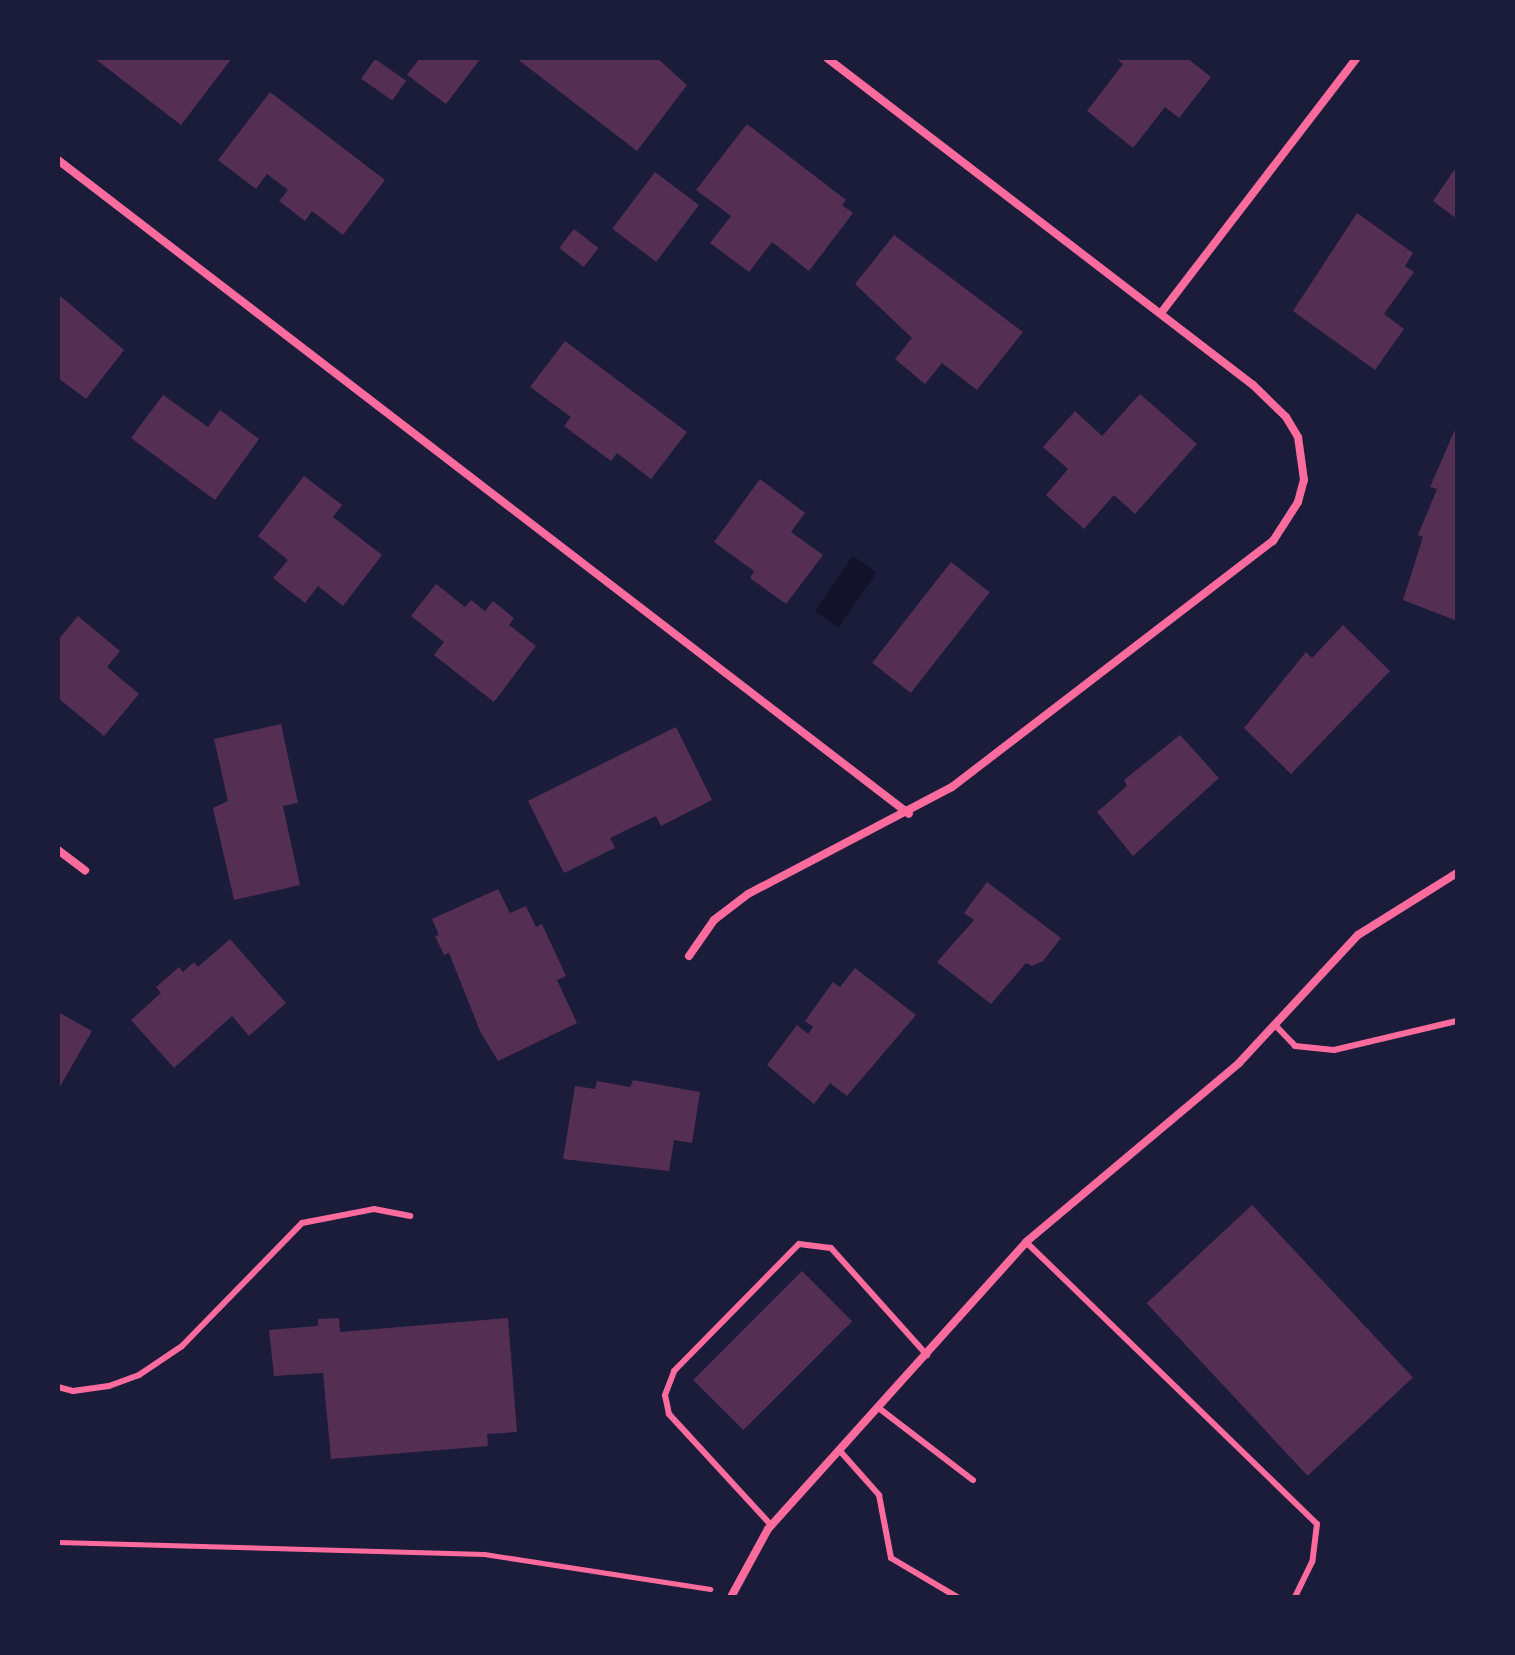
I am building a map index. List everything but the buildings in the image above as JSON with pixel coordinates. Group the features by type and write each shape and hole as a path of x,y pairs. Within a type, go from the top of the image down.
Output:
{"street":[{"path":"689,956 714,920 748,894 909,814 964,778 1273,541 1298,502 1304,462 1286,417 1161,313 827,58"},
{"path":"1161,313 1357,58"},
{"path":"58,160 909,814"},
{"path":"58,850 85,870"},
{"path":"732,1595 771,1525 880,1409 1026,1242 1239,1063 1358,935 1457,873"}],"lane":[{"path":"1275,1025 1295,1046 1334,1050 1457,1021"},
{"path":"58,1387 73,1391 109,1386 139,1375 182,1346 302,1223 374,1209 410,1216"},
{"path":"1026,1242 1317,1524 1312,1562 1295,1597"},
{"path":"771,1525 669,1414 665,1395 674,1371 799,1244 831,1248 927,1355"},
{"path":"880,1409 973,1480"},
{"path":"840,1451 879,1495 891,1558 957,1597"}],"path":[{"path":"58,1542 484,1554 732,1595"}],"shaded area":[{"path":"853,556 877,573 838,628 815,611"}]}
